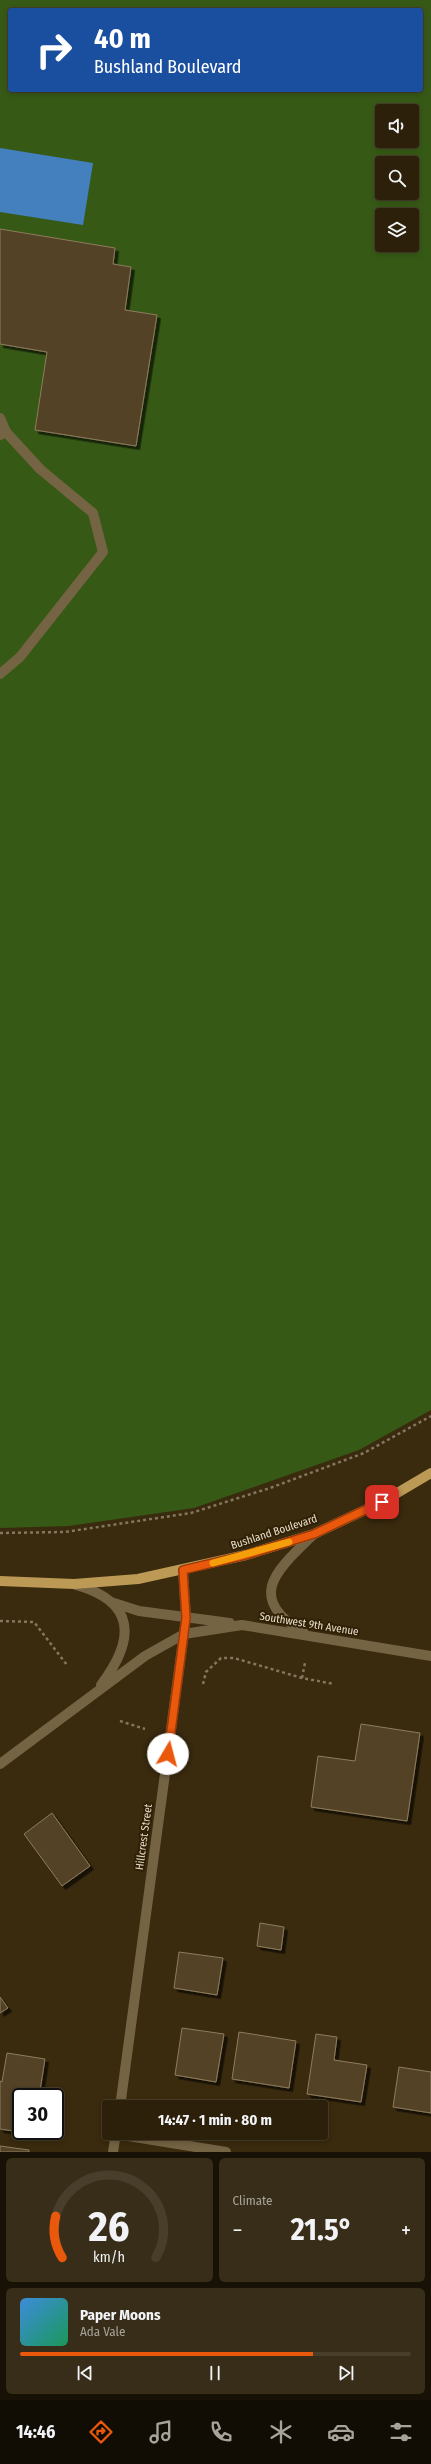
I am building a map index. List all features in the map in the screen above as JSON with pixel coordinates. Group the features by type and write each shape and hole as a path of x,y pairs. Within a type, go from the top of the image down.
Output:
{"main road":[{"name":"Bushland Boulevard","path":"183,1570 246,1555 314,1534 382,1502 431,1473"},
{"path":"0,1581 74,1584 138,1578 183,1570"}],"street":[{"path":"0,418 3,433 40,469 93,513 103,552 20,657 0,674"},
{"path":"310,1636 284,1621 274,1609 271,1594 276,1576 289,1558 314,1534"},
{"name":"Hillcrest Street","path":"121,2100 186,1618 183,1570"},
{"path":"74,1584 94,1590 114,1603 139,1611 242,1625"},
{"path":"94,1694 115,1665 125,1638 122,1618 114,1603"},
{"name":"Southwest 9th Avenue","path":"184,1634 242,1625 431,1656"},
{"path":"0,1764 145,1656 184,1634"},
{"path":"113,2152 115,2140"},
{"path":"153,2140 226,2152"}],"path":[{"path":"0,1533 65,1532 191,1513 270,1488 364,1453 431,1416"},
{"path":"0,1621 34,1622 67,1666"},
{"path":"203,1684 206,1672 221,1658 234,1658 302,1678 334,1684"},
{"path":"302,1678 305,1663"},
{"path":"120,1722 145,1729"}],"green space":[{"path":"0,0 431,0 431,1410 359,1450 194,1508 69,1526 0,1528"}],"water":[{"path":"0,148 93,163 83,225 0,212"}],"building":[{"path":"0,229 115,248 113,264 131,267 125,310 157,315 136,446 35,430 47,352 0,344"},
{"path":"361,1724 420,1733 407,1821 311,1807 318,1756 355,1761"},
{"path":"52,1813 90,1866 62,1886 24,1834"},
{"path":"260,1923 284,1927 281,1950 257,1946"},
{"path":"179,1952 223,1958 217,1995 174,1988"},
{"path":"0,1997 8,2008 0,2013"},
{"path":"182,2028 224,2034 216,2082 175,2075"},
{"path":"239,2032 296,2041 289,2088 232,2079"},
{"path":"316,2034 337,2037 334,2060 367,2065 361,2102 307,2094"},
{"path":"7,2053 45,2059 40,2088 12,2088 12,2131 0,2129 0,2081 2,2082"},
{"path":"399,2067 431,2072 431,2113 393,2107"},
{"path":"0,2146 29,2150 29,2152 0,2152"}],"slow traffic":[{"path":"213,1563 289,1542"}],"route":[{"path":"168,1754 186,1618 183,1570 246,1555 314,1534 382,1502"}]}
